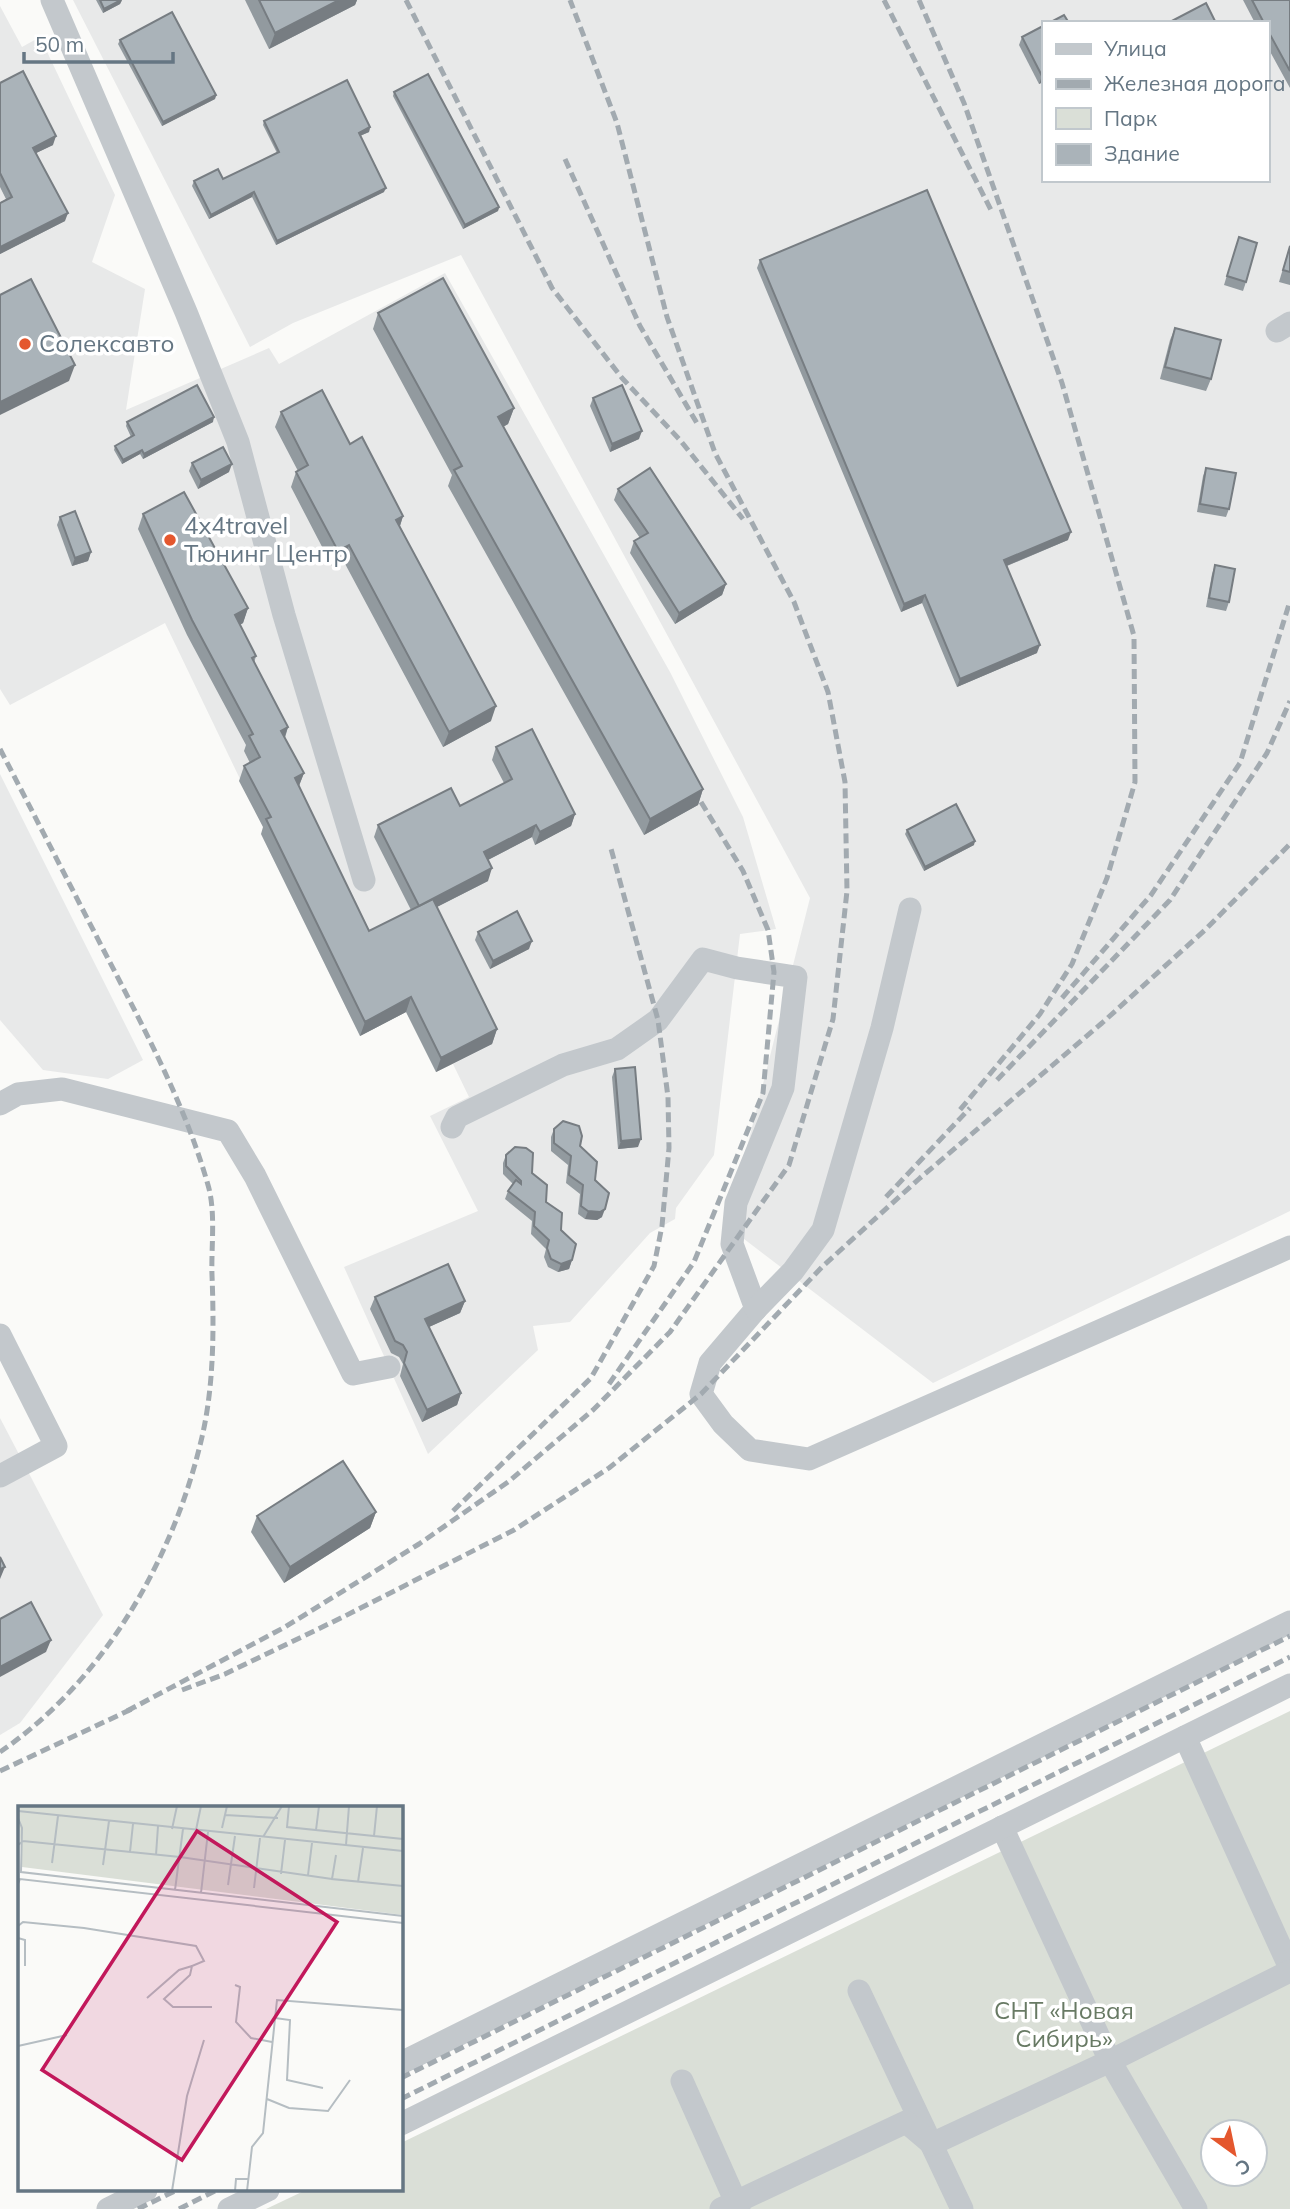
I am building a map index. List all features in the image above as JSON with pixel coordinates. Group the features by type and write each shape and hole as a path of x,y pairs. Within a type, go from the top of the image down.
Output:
{"lane":[{"path":"52,0 186,312 238,442 284,615 364,880"},
{"path":"910,909 882,1028 823,1230 793,1270 710,1363 701,1394 723,1424 750,1450 809,1459 1290,1247"},
{"path":"452,1127 457,1117 563,1065 617,1049 658,1020 703,959 737,968 796,977 783,1088 736,1203 732,1244 756,1309"},
{"path":"0,1104 18,1094 62,1089 229,1131 255,1176 353,1374 389,1367"},
{"path":"0,1335 56,1446 0,1476"},
{"path":"402,2063 1290,1622"},
{"path":"402,2124 1290,1685"},
{"path":"932,2144 1110,2061 1290,1970 1185,1737"},
{"path":"1002,1827 1110,2061 1196,2209"},
{"path":"859,1991 962,2209"},
{"path":"682,2081 731,2207 906,2122 932,2144"},
{"path":"107,2209 142,2192"},
{"path":"229,2209 264,2192"}],"shaded area":[{"path":"73,0 1290,0 1290,1211 933,1383 727,1226 810,898 461,255 293,323 250,347"},
{"path":"0,6 22,47 40,37 115,195 92,262 145,289 126,410 269,348 279,364 445,273 670,672 743,817 776,929 740,934 714,1155 676,1208 675,1219 650,1233 570,1322 533,1326 538,1350 428,1454 344,1267 478,1211 430,1116 469,1097 453,1064 436,1072 406,1012 360,1036 261,834 265,831 165,623 10,705 0,689"},
{"path":"0,774 143,1060 108,1079 43,1070 0,1020"},
{"path":"0,1418 103,1615 20,1723 0,1735"}],"green space":[{"name":"СНТ «Новая Сибирь»","path":"1290,1711 1290,2209 266,2209 302,2192 402,2192 402,2143"}],"building":[{"path":"100,0 121,0 104,9"},
{"path":"259,0 339,0 275,33"},
{"path":"1252,0 1290,0 1290,71 1269,33 1269,21 1263,21"},
{"path":"1206,3 1215,21 1172,21"},
{"path":"172,12 216,95 163,122 120,40"},
{"path":"1064,15 1068,21 1053,21"},
{"path":"1042,27 1042,76 1022,37"},
{"path":"23,71 56,136 33,148 68,213 0,247 0,203 12,197 0,173 0,83"},
{"path":"428,74 499,207 465,225 394,92"},
{"path":"347,80 370,127 359,133 386,188 277,241 254,192 211,215 194,181 218,169 223,179 279,152 264,121"},
{"path":"927,190 1071,532 1004,560 1040,645 960,679 925,595 904,604 760,260"},
{"path":"1239,237 1257,243 1246,282 1227,276"},
{"path":"1290,246 1290,272 1283,270"},
{"path":"443,278 514,408 498,417 703,789 650,819 454,470 462,466 378,313"},
{"name":"Солексавто","path":"31,279 75,365 0,402 0,295"},
{"path":"1175,328 1221,340 1211,379 1165,367"},
{"path":"197,385 214,417 144,454 142,450 123,460 115,446 134,435 127,422"},
{"path":"622,385 642,431 612,444 593,398"},
{"path":"322,390 350,444 362,437 403,516 396,520 496,706 449,732 349,545 338,551 296,472 308,465 281,412"},
{"path":"223,447 232,464 201,480 192,463"},
{"path":"650,468 726,584 679,613 634,541 648,533 618,489"},
{"path":"1206,468 1236,473 1229,509 1200,504"},
{"path":"184,492 248,608 235,615 256,656 252,658 288,727 281,731 304,773 295,778 369,931 433,899 497,1029 441,1058 411,997 365,1022 266,819 271,817 244,766 260,757 249,736 253,734 192,620 143,514"},
{"path":"75,511 91,552 75,558 60,517"},
{"path":"1215,565 1235,569 1229,602 1209,598"},
{"path":"532,729 575,814 540,832 536,825 484,852 492,868 419,906 378,825 451,788 460,806 512,779 496,747"},
{"path":"956,804 975,841 925,867 907,830"},
{"path":"517,911 532,941 493,961 478,932"},
{"path":"635,1067 641,1139 621,1141 615,1069"},
{"path":"563,1121 579,1126 582,1136 580,1146 597,1162 595,1180 609,1193 605,1209 600,1212 588,1211 581,1206 583,1185 569,1175 571,1156 554,1143 554,1129"},
{"path":"515,1147 526,1148 533,1153 532,1173 547,1185 546,1202 562,1213 561,1230 576,1244 572,1260 561,1264 551,1259 547,1248 549,1240 534,1226 535,1212 508,1191 516,1180 521,1184 506,1166 506,1155"},
{"path":"448,1264 465,1301 425,1319 461,1393 427,1410 404,1363 407,1352 403,1345 395,1341 375,1297"},
{"path":"343,1461 376,1512 290,1567 257,1516"},
{"path":"31,1602 51,1640 0,1667 0,1619"}],"railway":[{"path":"406,0 552,288 622,378 680,440 743,519"},
{"path":"127,1711 285,1627 419,1544 508,1482 593,1410 670,1332 789,1165 833,1019 847,891 845,782 828,692 794,602 715,453 667,317 617,123 570,0"},
{"path":"884,0 992,212"},
{"path":"919,0 964,103 1062,383 1134,636 1135,782 1107,878 1072,964 1040,1014 959,1111"},
{"path":"565,159 640,326 698,425"},
{"path":"1062,998 1151,895 1240,763 1290,601"},
{"path":"997,1080 1170,900 1267,753 1290,701"},
{"path":"0,749 167,1077 190,1130 208,1185 213,1230 212,1356 206,1417 190,1482 173,1527 130,1613 102,1653 72,1690 37,1723 0,1752"},
{"path":"609,1384 694,1262 763,1093 774,972 768,930 743,871 690,784"},
{"path":"182,1690 225,1674 514,1530 609,1468 701,1394 823,1266 920,1178 1102,1023 1206,929 1290,844"},
{"path":"453,1511 591,1378 654,1266 662,1226 669,1148 668,1097 658,1020 610,845"},
{"path":"886,1197 970,1108"},
{"path":"402,2078 1290,1636"},
{"path":"402,2099 1290,1657"},
{"path":"0,1771 136,1707"},
{"path":"138,2209 173,2192"},
{"path":"179,2209 213,2192"}],"place":[{"name":"Солексавто","path":"25,344"},
{"name":"4x4travel Тюнинг Центр","path":"170,540"}]}
